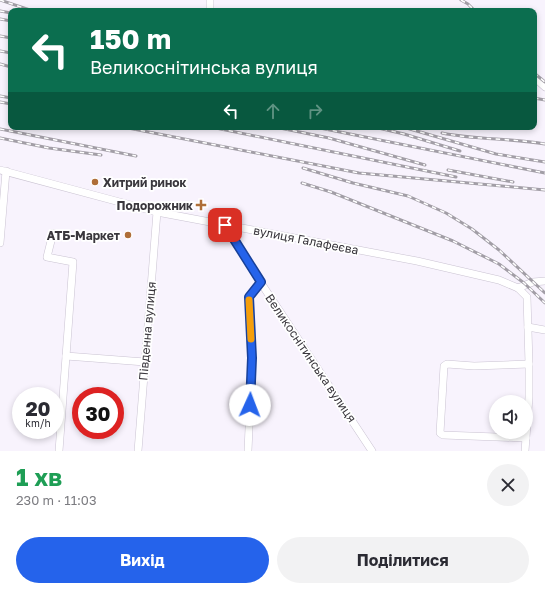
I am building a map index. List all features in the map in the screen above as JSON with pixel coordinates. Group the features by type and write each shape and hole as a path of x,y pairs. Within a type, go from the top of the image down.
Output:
{"street":[{"path":"537,80 545,87"},
{"path":"0,243 3,170"},
{"name":"вулиця Галафеєва","path":"3,170 157,212 417,260 499,280 518,288"},
{"name":"Південна вулиця","path":"138,451 157,212"},
{"name":"Великоснітинська вулиця","path":"225,225 372,451"},
{"path":"53,232 47,257 73,262 59,451"},
{"path":"529,395 527,298 518,288 533,282 545,281"},
{"path":"248,451 252,358 249,297 261,282"},
{"path":"528,327 545,330"},
{"path":"66,356 144,362"},
{"path":"489,437 443,435 440,433 444,366 447,364 474,366 529,364"},
{"path":"525,451 526,439"},
{"path":"366,451 367,442"}],"railway":[{"path":"0,0 24,8"},
{"path":"461,0 472,8"},
{"path":"0,11 8,12"},
{"path":"0,19 8,20"},
{"path":"0,36 8,37"},
{"path":"0,51 8,52"},
{"path":"0,64 8,66"},
{"path":"537,75 545,82"},
{"path":"0,96 8,97"},
{"path":"537,99 545,100"},
{"path":"0,102 8,103"},
{"path":"0,129 136,156"},
{"path":"138,130 359,173 545,190"},
{"path":"226,130 456,177"},
{"path":"290,130 329,138 425,165"},
{"path":"330,130 545,173"},
{"path":"387,130 460,151"},
{"path":"413,130 496,154 545,162"},
{"path":"442,133 468,137 545,144"},
{"path":"0,138 49,148 101,155"},
{"path":"303,168 353,183 408,196 446,213 472,229 499,250 545,293"},
{"path":"448,170 513,182"},
{"path":"302,183 331,192 453,241 499,264 524,283 545,303"}],"slow traffic":[{"path":"249,300 251,339"}],"place":[{"name":"Хитрий ринок","path":"95,182"},
{"name":"Подорожник","path":"201,205"},
{"name":"АТБ-Маркет","path":"128,235"}],"route":[{"path":"225,225 261,282 249,297 252,358 250,405"}]}
